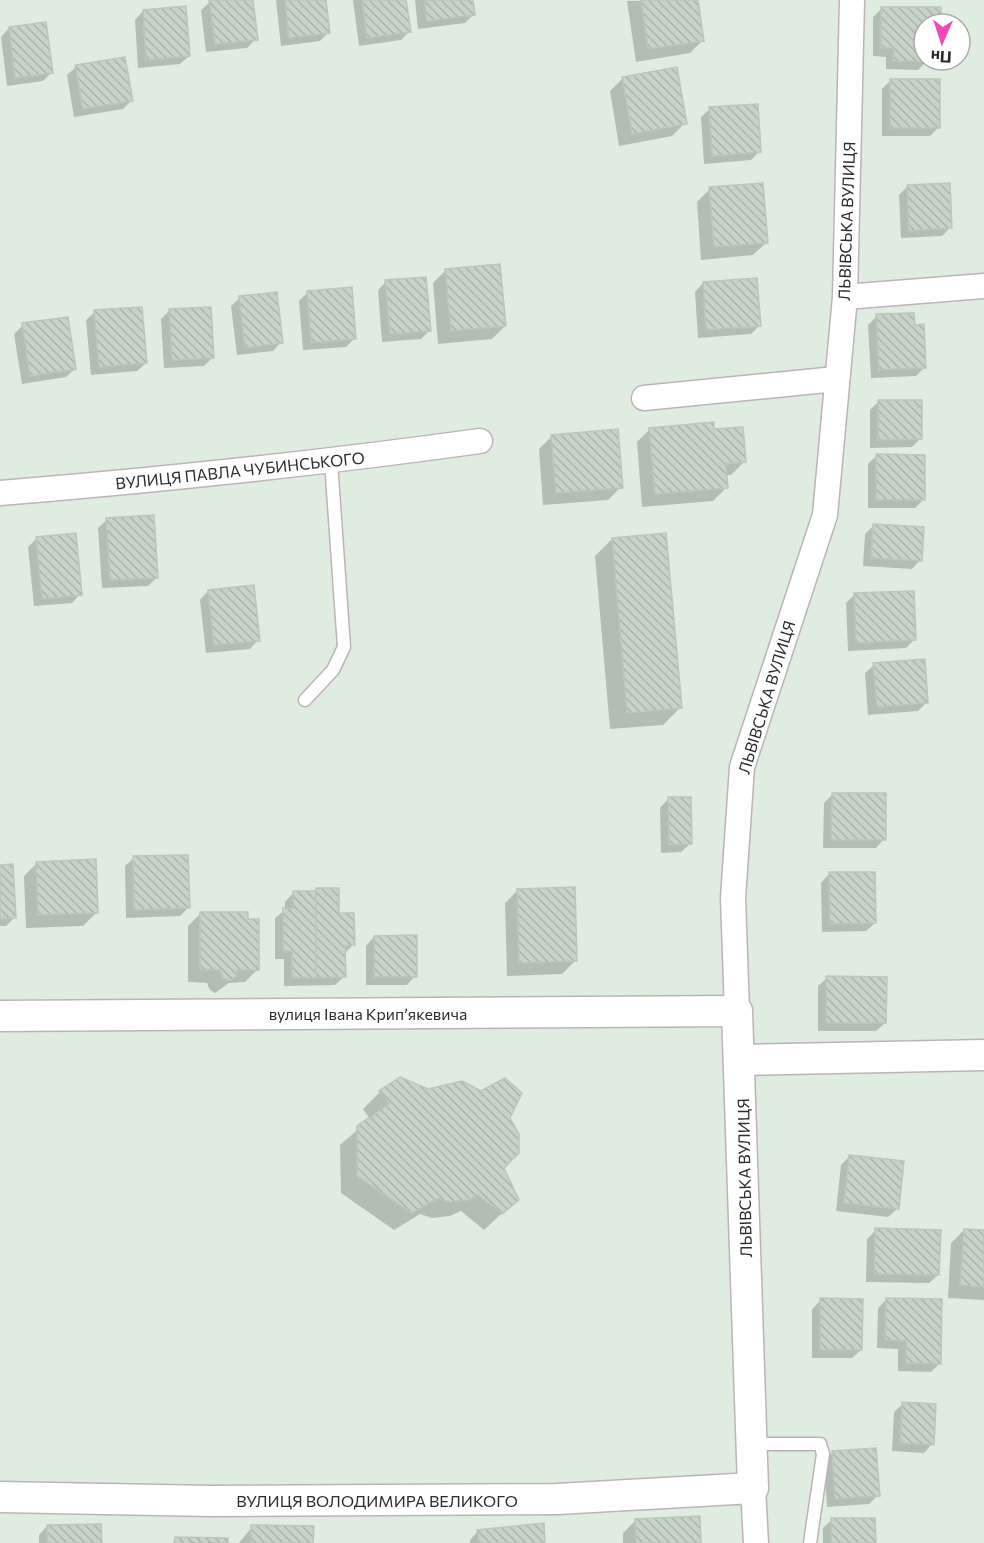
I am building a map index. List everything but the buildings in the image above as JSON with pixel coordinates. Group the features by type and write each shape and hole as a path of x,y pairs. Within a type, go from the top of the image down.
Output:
{"street":[{"name":"ЛЬВІВСЬКА ВУЛИЦЯ","path":"756,1543 750,1444 741,1060 733,898 742,767 825,515 845,297 852,0"},
{"path":"845,297 984,286"},
{"path":"644,398 836,379"},
{"name":"ВУЛИЦЯ ПАВЛА ЧУБИНСЬКОГО","path":"0,493 167,480 331,462 480,441"},
{"name":"вулиця Івана Крипʼякевича","path":"0,1016 737,1011"},
{"path":"741,1060 984,1055"},
{"name":"ВУЛИЦЯ ВОЛОДИМИРА ВЕЛИКОГО","path":"0,1497 211,1501 533,1499 753,1488"}],"lane":[{"path":"305,700 333,670 344,647 331,462"},
{"path":"750,1444 820,1444 823,1454 810,1543"}]}
